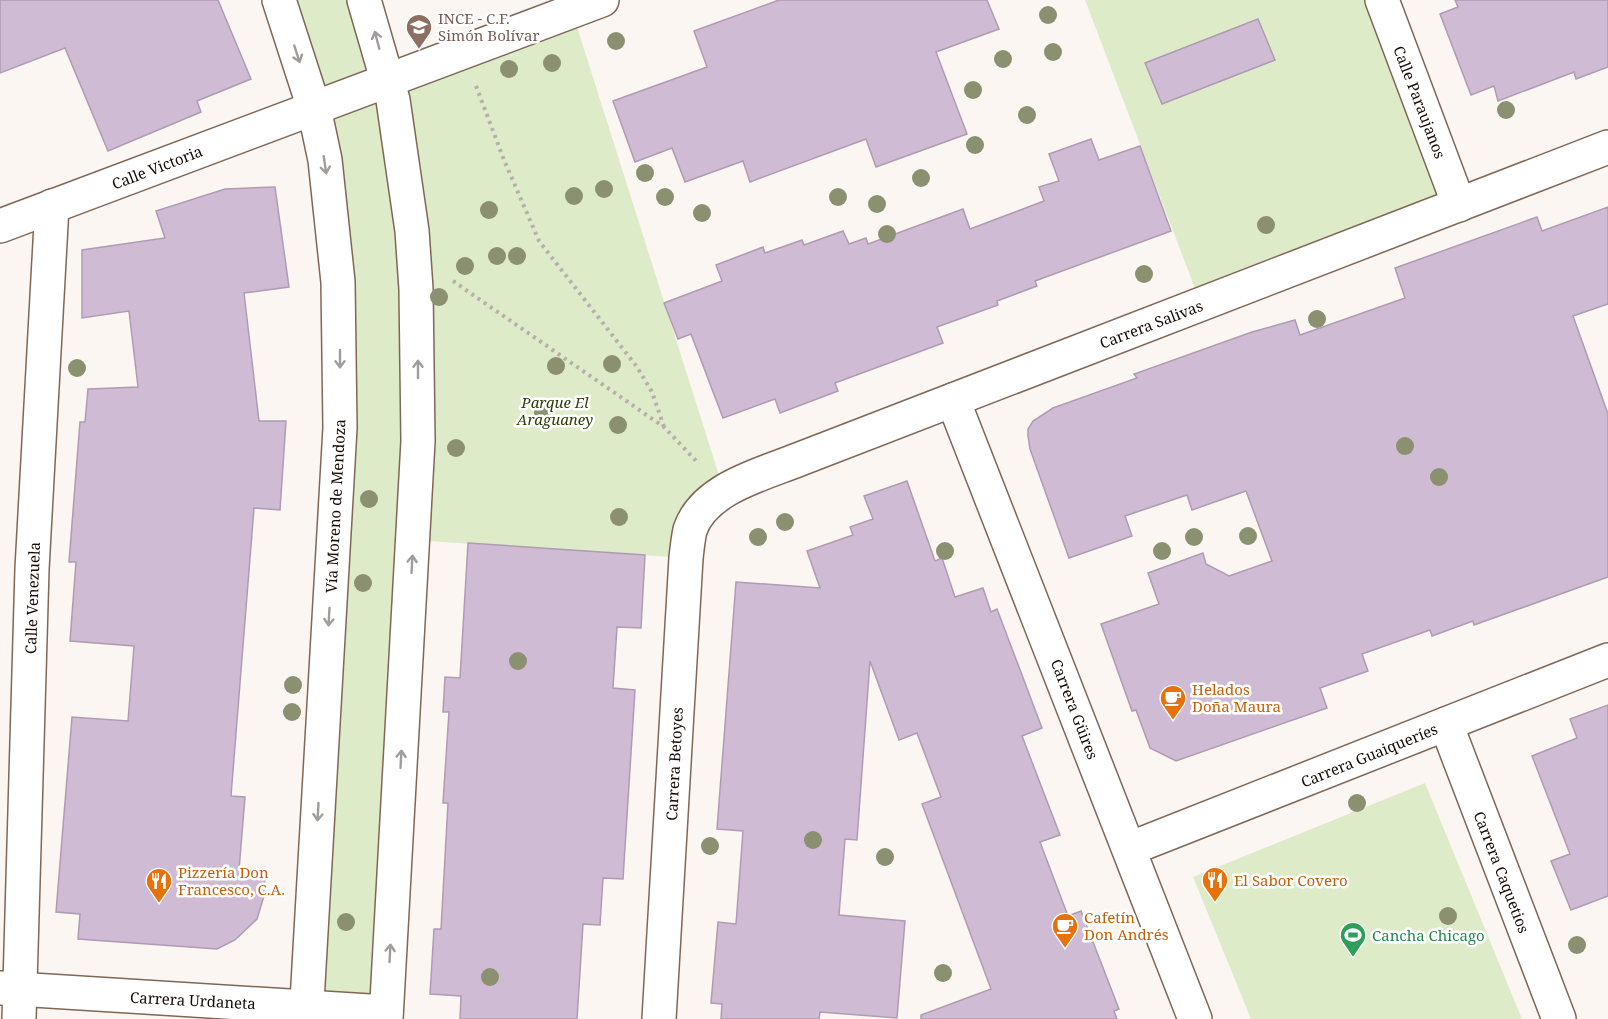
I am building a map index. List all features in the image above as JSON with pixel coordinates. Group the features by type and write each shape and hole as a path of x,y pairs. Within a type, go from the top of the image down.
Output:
{"street":[{"name":"Vía Moreno de Mendoza","path":"279,0 314,108 325,160 338,282 340,428 306,1013"},
{"path":"364,0 393,100 413,253 418,353 418,441 386,1015"},
{"name":"Calle Victoria","path":"0,226 602,0"},
{"name":"Calle Paraujanos","path":"1382,0 1459,205"},
{"name":"Carrera Salivas","path":"712,501 800,459 1608,147"},
{"name":"Calle Venezuela","path":"13,999 32,569 52,206"},
{"name":"Carrera Güires","path":"953,400 1195,1019"},
{"name":"Carrera Betoyes","path":"659,1019 686,558 690,530 712,501"},
{"name":"Carrera Guaiqueríes","path":"1129,849 1608,660"},
{"name":"Carrera Caquetios","path":"1446,724 1559,1019"},
{"name":"Carrera Urdaneta","path":"13,999 386,1015"}],"path":[{"path":"463,52 504,160 539,241 637,367 652,392 664,427 712,501"},
{"path":"413,253 664,427"}],"green space":[{"name":"Parque El Araguaney","path":"279,0 364,0 387,79 572,11 724,491 686,558 413,540 386,1019 306,1019 338,282"},
{"path":"1085,0 1382,0 1459,205 1201,304"},
{"path":"1425,783 1522,1019 1251,1019 1193,877"}],"building":[{"path":"0,0 218,0 251,79 197,101 201,112 108,151 65,48 0,73"},
{"path":"779,0 987,0 999,29 936,52 967,134 876,167 866,139 750,182 743,161 685,182 672,148 635,162 613,101 707,67 694,31"},
{"path":"1455,0 1608,0 1608,67 1576,79 1574,72 1498,101 1494,86 1471,95 1440,14 1458,7"},
{"path":"1258,19 1275,60 1162,104 1145,63"},
{"path":"1091,139 1099,160 1140,146 1171,231 1035,281 1037,286 997,301 998,305 937,327 943,343 835,383 838,391 780,413 775,399 723,418 691,334 678,339 664,303 722,281 716,265 763,247 765,253 802,240 804,245 843,231 849,244 866,238 868,244 963,209 970,229 1044,201 1039,187 1059,181 1049,154"},
{"path":"275,187 289,287 244,293 259,421 286,421 280,510 254,508 231,796 245,797 239,870 265,872 264,896 257,919 235,940 217,949 78,939 80,914 56,912 72,717 128,721 134,646 70,641 76,562 69,562 80,422 85,422 88,389 138,387 129,311 82,318 82,250 165,238 156,211 225,189"},
{"path":"1608,207 1608,304 1573,316 1608,414 1608,577 1474,625 1473,621 1432,636 1430,630 1362,654 1368,671 1320,688 1327,708 1176,761 1150,748 1136,710 1132,711 1101,624 1159,604 1148,573 1203,553 1206,564 1229,576 1272,561 1246,491 1192,510 1187,495 1125,516 1132,536 1069,558 1030,449 1028,429 1033,421 1053,408 1137,378 1134,374 1252,332 1295,320 1300,335 1405,298 1395,268 1537,217 1542,231"},
{"path":"907,481 935,561 942,558 955,597 983,588 991,612 997,609 1042,728 1022,736 1060,835 1040,842 1068,916 1081,911 1119,1009 1114,1011 1117,1019 921,1019 921,1015 991,989 922,804 941,797 917,733 899,740 870,661 857,840 845,839 839,915 905,921 897,1018 820,1012 819,1019 721,1019 722,1004 711,1003 718,922 736,924 743,831 717,829 736,582 820,588 807,551 853,535 850,527 873,519 864,496"},
{"path":"468,543 645,555 641,628 617,627 613,688 635,690 623,879 603,878 600,925 583,924 577,1019 460,1019 461,996 430,994 434,929 441,929 448,803 443,803 449,712 443,712 445,677 460,678"},
{"path":"1608,705 1608,896 1571,910 1551,861 1570,854 1532,756 1577,738 1570,719"}],"place":[{"name":"INCE - C.F. Simón Bolívar","path":"419,50"},
{"name":"Helados Doña Maura","path":"1173,721"},
{"name":"El Sabor Covero","path":"1215,903"},
{"name":"Pizzería Don Francesco, C.A.","path":"159,904"},
{"name":"Cafetín Don Andrés","path":"1065,949"},
{"name":"Cancha Chicago","path":"1353,958"}]}
